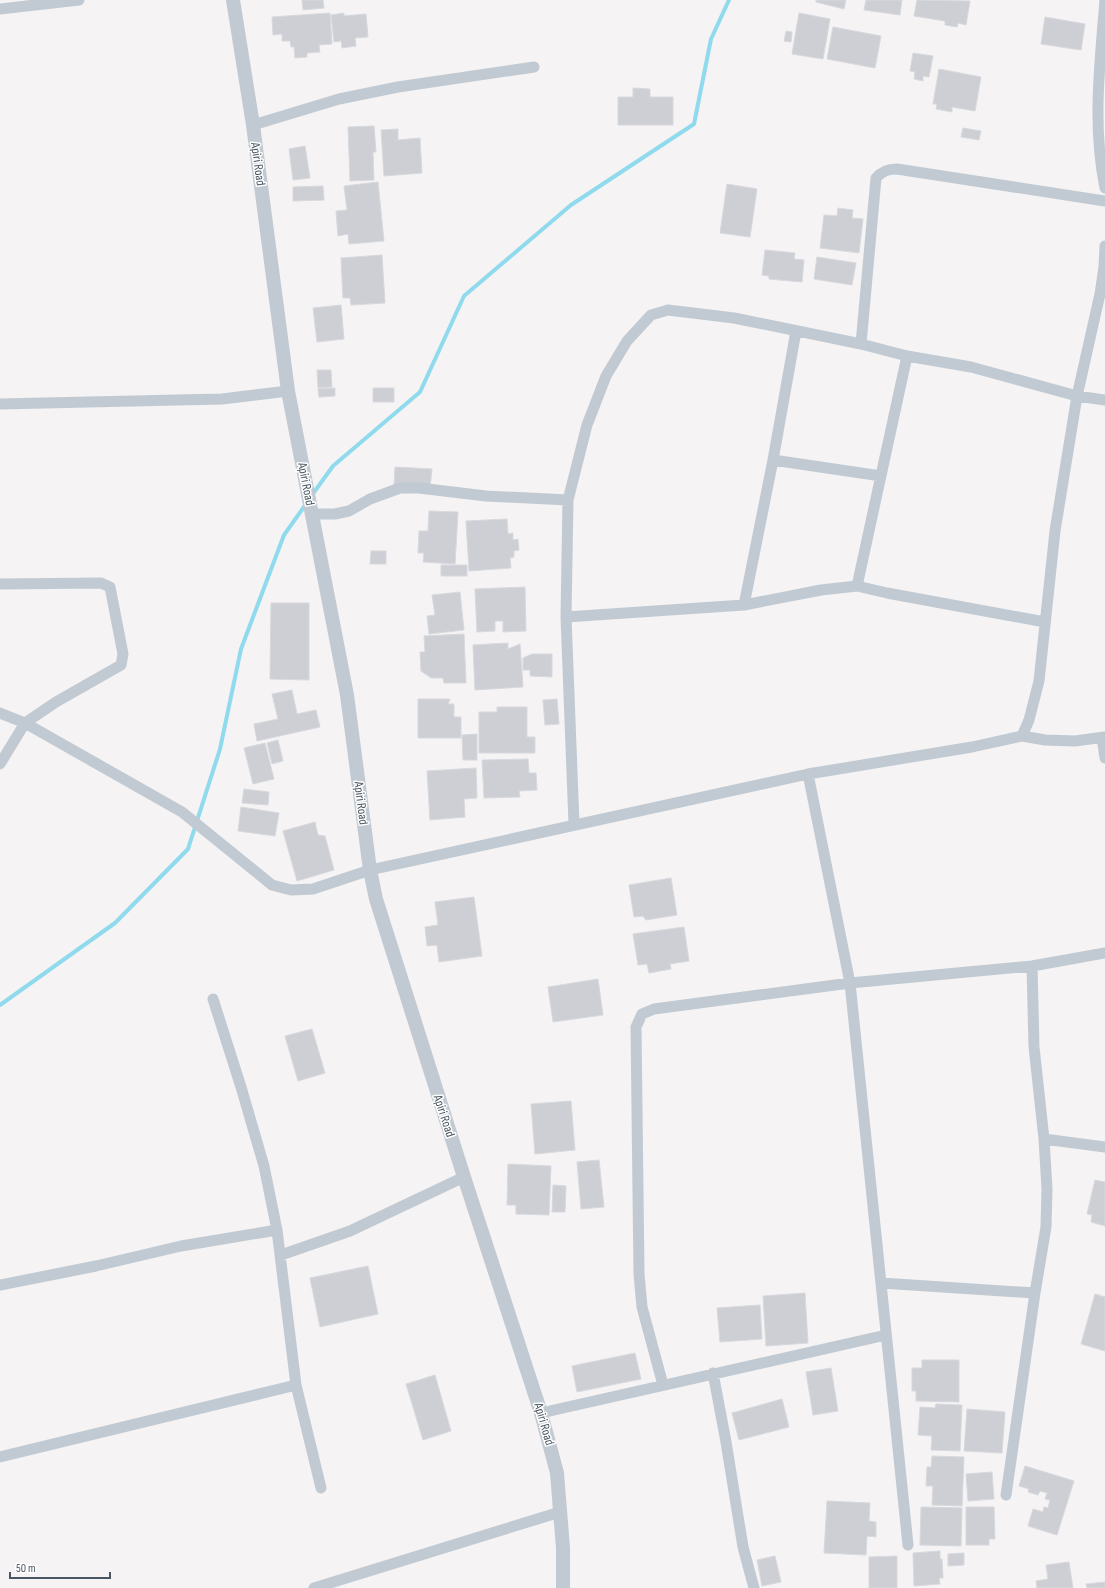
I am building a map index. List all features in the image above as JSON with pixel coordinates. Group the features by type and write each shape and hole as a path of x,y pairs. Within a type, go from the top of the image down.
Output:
{"street":[{"path":"0,9 79,0"},
{"name":"Apiri Road","path":"233,0 253,125 288,391 347,695 370,870 376,899 541,1413 557,1474 563,1548 563,1588"},
{"path":"1105,0 1097,124 1105,188"},
{"path":"253,125 339,99 398,87 534,67"},
{"path":"861,344 876,178 880,173 888,169 897,169 1105,201"},
{"path":"1022,736 1029,720 1039,681 1055,531 1076,396 1100,294 1105,246"},
{"path":"574,824 566,616 568,500 586,426 606,376 626,341 651,316 668,310 734,318 861,344 907,356 971,367 1076,396 1105,400"},
{"path":"744,605 774,460 796,331"},
{"path":"857,586 907,356"},
{"path":"0,403 222,399 288,391"},
{"path":"774,460 881,476"},
{"path":"312,514 335,514 349,511 370,499 400,488 419,488 486,496 568,500"},
{"path":"0,584 101,583 110,587 123,654 122,665 56,702 25,723 0,764"},
{"path":"566,616 744,605 821,590 857,586 887,593 1045,622"},
{"path":"0,713 25,723 182,812 272,885 291,890 313,889 370,870 574,824 808,774 972,747 1022,736 1045,740 1075,741 1103,738 1105,758"},
{"path":"808,774 850,983 908,1545"},
{"path":"663,1385 642,1307 638,1274 636,1027 642,1014 654,1009 850,983 1032,966 1105,953"},
{"path":"1006,1495 1046,1227 1047,1189 1044,1139 1034,1047 1032,966"},
{"path":"213,999 242,1087 260,1151 281,1255 296,1385 321,1488"},
{"path":"1044,1139 1105,1147"},
{"path":"281,1255 350,1230 464,1177"},
{"path":"0,1285 96,1266 181,1246 277,1230"},
{"path":"881,1283 1035,1293"},
{"path":"541,1413 886,1335"},
{"path":"713,1373 743,1547 754,1588"},
{"path":"0,1457 296,1385"},
{"path":"314,1588 560,1512"}],"building":[{"path":"302,0 323,0 324,8 303,10"},
{"path":"816,0 846,0 844,9 816,2"},
{"path":"866,0 902,0 900,15 864,10"},
{"path":"917,0 970,1 966,25 958,23 957,27 945,25 945,21 914,16"},
{"path":"330,13 332,44 319,45 320,52 307,53 307,57 295,58 294,47 291,47 290,41 282,41 282,34 273,35 272,17"},
{"path":"344,13 344,16 366,14 368,37 355,38 356,46 342,48 341,41 334,42 331,15"},
{"path":"799,13 830,19 823,59 792,54"},
{"path":"1045,17 1085,24 1081,50 1041,44"},
{"path":"833,27 881,36 875,68 827,59"},
{"path":"786,31 792,32 791,42 784,41"},
{"path":"913,53 933,56 929,77 923,76 923,81 914,79 915,72 910,71"},
{"path":"939,69 981,77 975,111 952,107 952,112 936,109 937,104 933,104"},
{"path":"633,88 650,89 650,97 673,97 673,125 618,125 618,97 633,97"},
{"path":"374,126 376,152 373,152 374,180 350,181 348,127"},
{"path":"963,128 981,131 979,140 961,137"},
{"path":"398,129 398,140 420,138 422,173 384,176 381,130"},
{"path":"305,146 310,178 293,180 289,149"},
{"path":"378,182 384,241 349,244 348,234 338,236 336,211 347,210 344,186"},
{"path":"727,184 757,189 750,237 720,233"},
{"path":"323,186 324,200 293,201 293,187"},
{"path":"838,208 853,210 852,218 863,219 859,253 820,248 824,215 837,216"},
{"path":"765,250 795,253 794,259 804,260 802,282 769,279 769,276 762,275"},
{"path":"382,255 385,303 351,305 350,298 343,298 341,258"},
{"path":"817,257 856,263 852,285 814,279"},
{"path":"341,305 344,339 317,342 313,308"},
{"path":"317,370 331,370 332,387 318,388"},
{"path":"335,388 335,396 319,397 318,389"},
{"path":"373,388 394,388 394,402 373,402"},
{"path":"395,467 432,469 430,487 394,485"},
{"path":"429,511 458,512 455,564 423,562 424,553 418,553 419,531 428,531"},
{"path":"507,519 508,534 513,533 513,540 518,539 519,550 514,551 514,557 510,558 511,568 469,571 466,521"},
{"path":"371,551 386,551 386,564 370,564"},
{"path":"441,565 467,565 467,576 441,576"},
{"path":"525,587 526,631 503,632 503,621 495,621 495,631 477,632 475,589"},
{"path":"460,592 464,630 429,634 427,616 435,615 432,595"},
{"path":"271,603 309,603 309,680 270,679"},
{"path":"464,634 466,683 444,683 443,678 431,678 421,671 420,652 425,652 424,636"},
{"path":"508,643 508,649 520,644 523,687 475,690 473,645"},
{"path":"532,654 552,654 552,677 530,676 530,670 523,670 523,658"},
{"path":"292,690 297,714 316,710 320,727 257,741 254,724 278,719 272,694"},
{"path":"418,699 450,699 448,704 454,704 454,717 461,717 461,738 418,738"},
{"path":"557,699 559,724 545,725 543,700"},
{"path":"497,707 527,707 527,737 535,737 535,753 479,753 479,712 497,712"},
{"path":"477,734 477,760 463,760 462,735"},
{"path":"278,740 283,761 272,764 267,743"},
{"path":"265,743 274,779 253,784 244,748"},
{"path":"528,759 529,773 536,773 537,790 519,791 520,797 484,798 482,760"},
{"path":"476,768 477,798 464,799 465,817 430,820 427,771"},
{"path":"244,789 269,792 268,805 242,803"},
{"path":"241,807 279,813 275,836 238,831"},
{"path":"315,822 318,835 325,836 334,870 297,881 283,831"},
{"path":"671,878 677,915 646,920 643,916 634,917 629,885"},
{"path":"474,897 482,956 439,962 437,945 427,946 425,927 438,925 435,902"},
{"path":"684,927 689,961 670,964 671,969 649,973 647,964 638,965 633,934"},
{"path":"598,979 603,1015 553,1022 548,987"},
{"path":"312,1029 325,1073 298,1081 285,1036"},
{"path":"571,1101 575,1150 535,1154 531,1104"},
{"path":"599,1160 604,1207 581,1209 577,1162"},
{"path":"508,1164 551,1166 549,1215 516,1214 516,1205 507,1205"},
{"path":"1095,1180 1105,1182 1105,1226 1091,1222 1092,1215 1087,1214"},
{"path":"553,1185 566,1186 565,1212 552,1212"},
{"path":"368,1266 378,1314 320,1327 310,1278"},
{"path":"805,1293 808,1343 766,1346 763,1296"},
{"path":"1095,1294 1105,1297 1105,1351 1081,1344"},
{"path":"760,1305 762,1339 720,1342 717,1308"},
{"path":"635,1353 641,1379 577,1392 572,1366"},
{"path":"922,1360 959,1360 959,1402 916,1401 916,1391 912,1391 912,1368 922,1368"},
{"path":"831,1368 838,1411 813,1415 806,1372"},
{"path":"435,1375 451,1431 423,1440 406,1384"},
{"path":"782,1399 789,1427 739,1440 732,1413"},
{"path":"936,1404 962,1405 960,1451 931,1450 932,1436 918,1435 920,1407 935,1408"},
{"path":"967,1409 1005,1412 1002,1453 964,1451"},
{"path":"932,1456 964,1457 962,1506 932,1505 933,1486 926,1486 927,1467 931,1467"},
{"path":"1025,1466 1074,1481 1057,1535 1028,1526 1033,1509 1043,1512 1044,1507 1048,1508 1050,1500 1045,1499 1047,1493 1040,1491 1038,1495 1028,1492 1029,1489 1019,1486"},
{"path":"992,1472 994,1499 968,1501 966,1474"},
{"path":"827,1501 870,1503 869,1521 876,1522 876,1537 867,1536 866,1555 824,1553"},
{"path":"921,1507 962,1508 961,1546 920,1545"},
{"path":"966,1507 994,1507 995,1539 989,1539 989,1545 966,1545"},
{"path":"940,1551 943,1578 939,1578 940,1584 914,1586 913,1553"},
{"path":"964,1553 964,1565 948,1566 948,1554"},
{"path":"775,1556 781,1582 762,1586 757,1560"},
{"path":"897,1556 897,1588 869,1588 869,1557"},
{"path":"1069,1562 1073,1588 1037,1588 1036,1581 1048,1579 1046,1565"},
{"path":"1105,1582 1105,1588 1087,1588 1086,1584"}],"waterway":[{"path":"312,495 333,466 420,392 464,296 571,205 694,124 711,39 729,0"},
{"path":"0,1005 115,923 188,849 220,749 241,649 284,535 306,504"}]}
